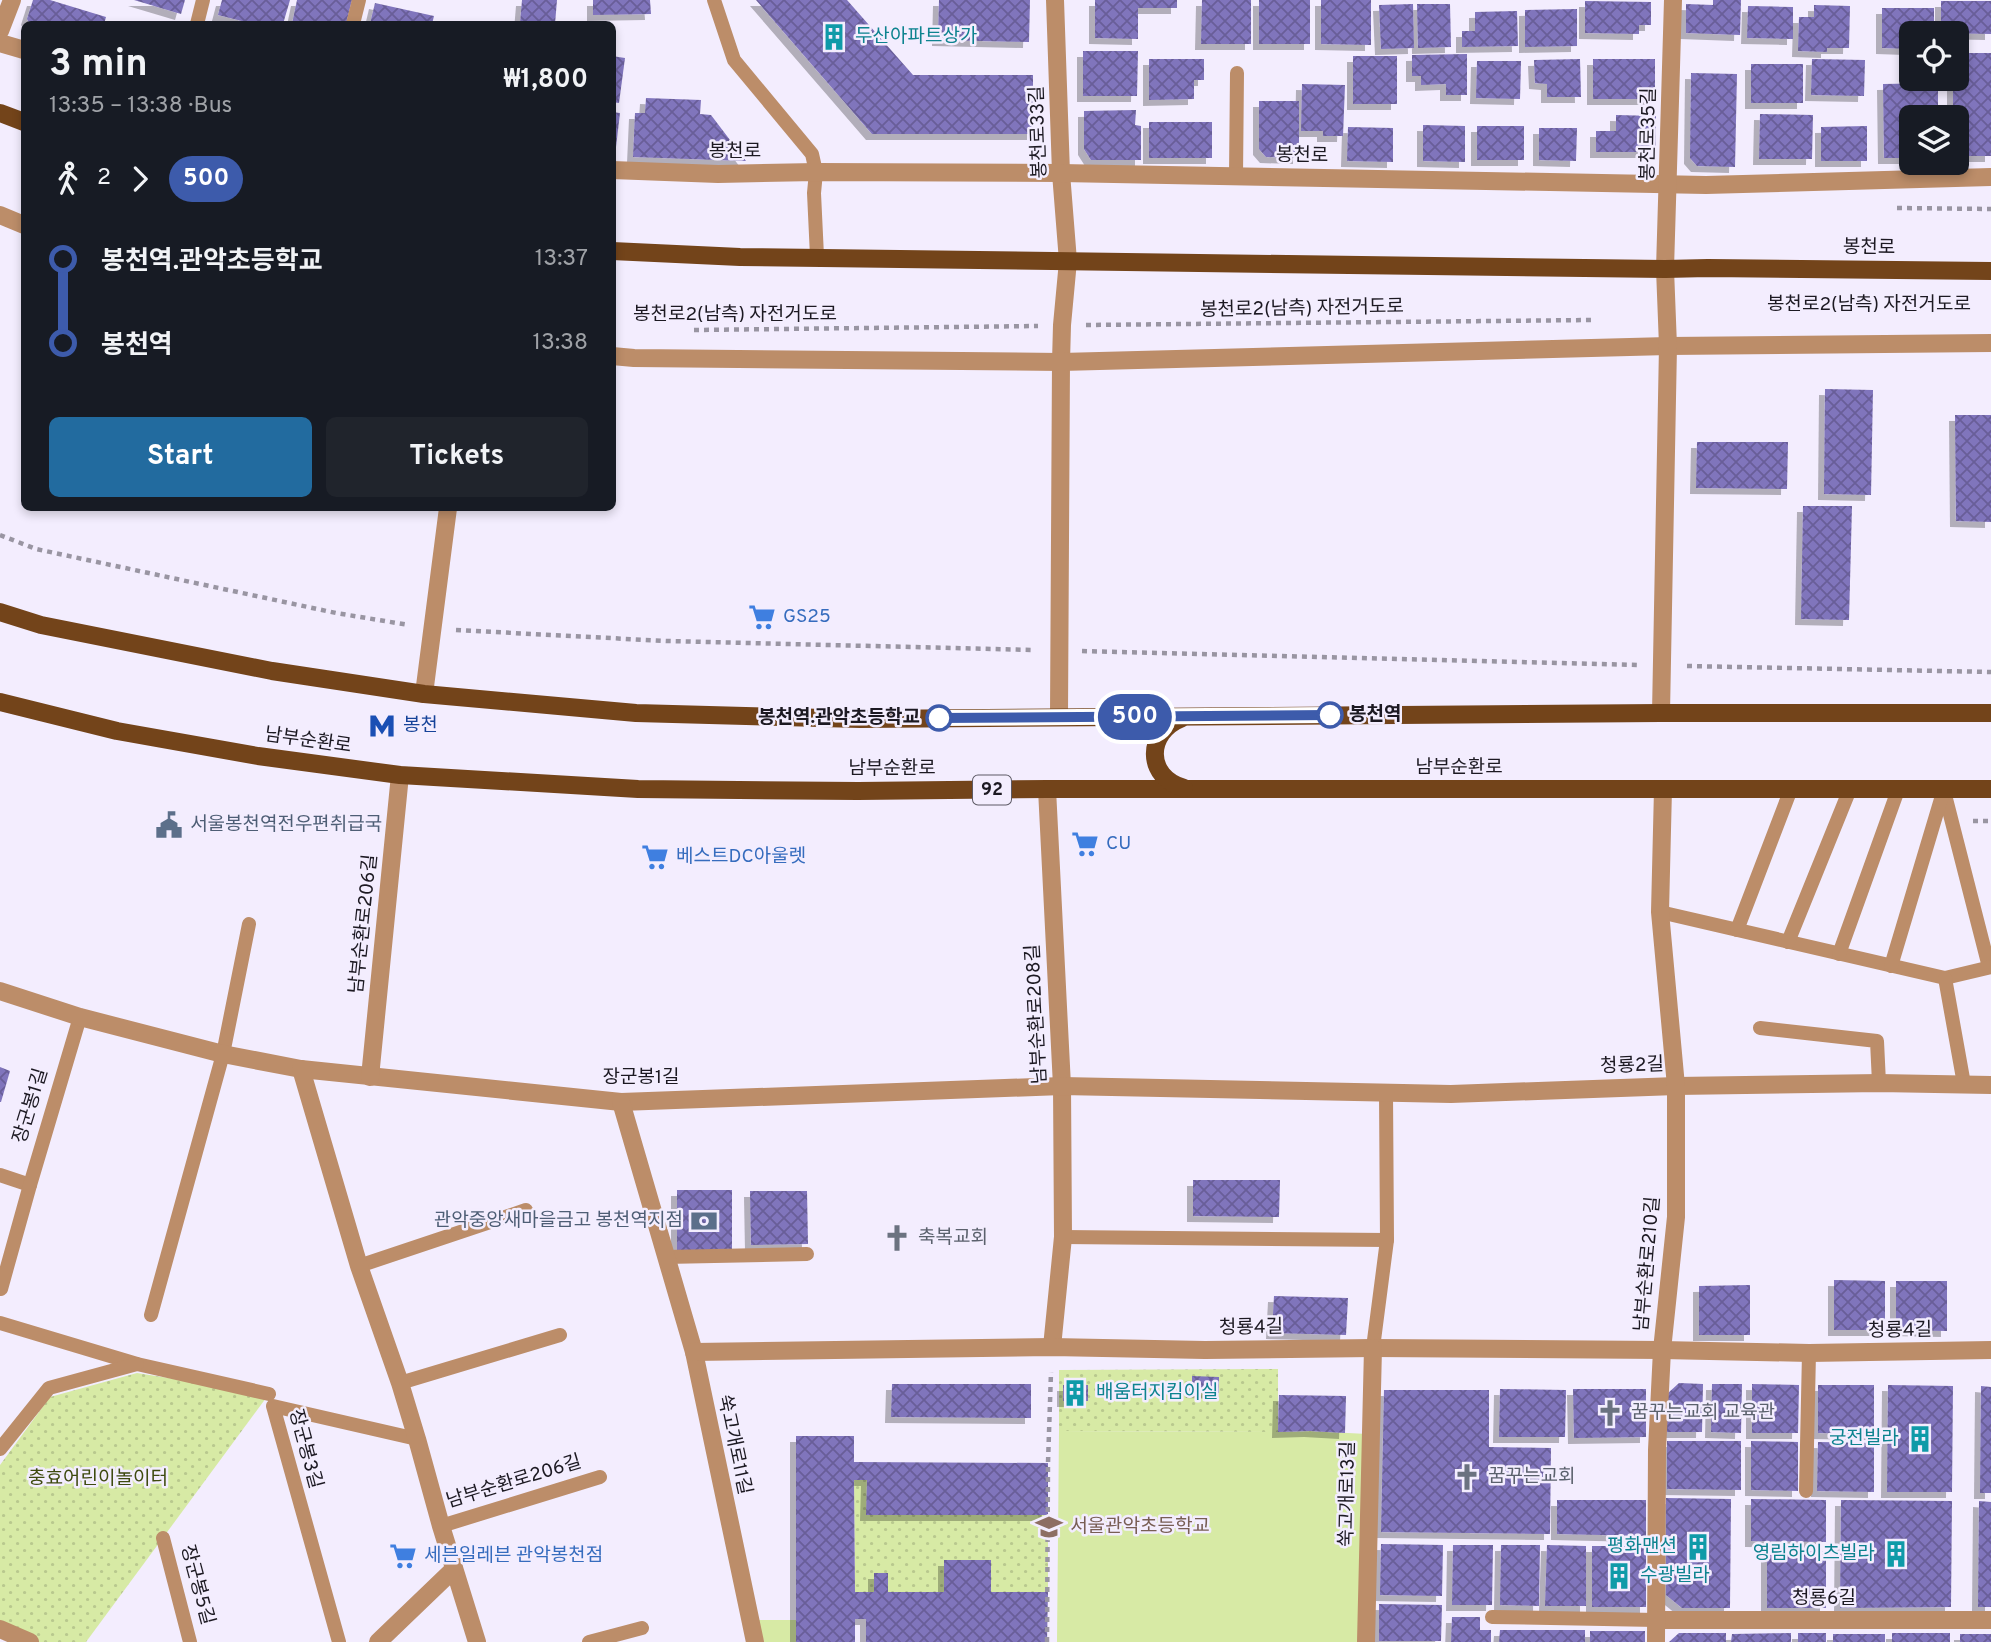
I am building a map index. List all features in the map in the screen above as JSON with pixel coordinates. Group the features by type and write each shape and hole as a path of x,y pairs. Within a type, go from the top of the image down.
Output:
{"main road":[{"path":"0,113 21,121"},
{"name":"봉천로","path":"616,251 740,257 1991,271"},
{"path":"0,611 41,625 258,668 424,694 636,713 860,719 1991,713"},
{"name":"남부순환로","path":"0,702 117,731 258,756 400,775 638,789 1991,789"},
{"path":"1186,789 1164,778 1154,756 1161,732 1169,723 1192,716"}],"street":[{"path":"0,31 12,0"},
{"name":"봉천로33길","path":"1055,0 1061,173 1069,261"},
{"name":"봉천로35길","path":"1665,269 1673,0"},
{"path":"0,43 21,49"},
{"name":"봉천로","path":"616,170 718,174 814,163 1061,173 1706,185 1991,177"},
{"path":"0,215 21,224"},
{"path":"1059,716 1061,362 1069,261"},
{"path":"1661,713 1668,346 1665,269"},
{"path":"616,356 1061,362 1668,346 1991,343"},
{"path":"424,694 448,511"},
{"name":"남부순환로206길","path":"370,1077 400,775"},
{"name":"남부순환로208길","path":"1047,789 1062,1086 1063,1237 1052,1347"},
{"name":"남부순환로210길","path":"1656,1642 1657,1450 1662,1350 1676,1217 1676,1086 1660,912 1662,789"},
{"name":"장군봉1길","path":"0,991 80,1017 223,1054 301,1069 621,1102 1062,1086"},
{"name":"남부순환로206길","path":"301,1069 359,1266 400,1382 477,1642"},
{"name":"청룡2길","path":"1062,1086 1451,1094 1676,1086 1879,1083 1991,1085"},
{"name":"쑥고개로11길","path":"621,1102 694,1352 755,1642"},
{"name":"청룡4길","path":"694,1352 1052,1347 1810,1353 1991,1350"},
{"name":"쑥고개로13길","path":"1366,1642 1373,1348"},
{"path":"378,1642 454,1569"},
{"name":"청룡6길","path":"1656,1620 1991,1620"},
{"path":"0,1629 30,1642"}],"lane":[{"path":"198,21 203,0"},
{"path":"354,21 359,0"},
{"path":"714,0 734,61 814,163 817,257"},
{"path":"1236,176 1237,73"},
{"path":"1737,930 1791,789"},
{"path":"1787,942 1850,789"},
{"path":"1891,966 1944,789"},
{"path":"1660,912 1945,978 1990,967 1944,789"},
{"path":"1839,954 1898,790"},
{"path":"150,1315 223,1054 249,924"},
{"path":"1945,978 1964,1084"},
{"name":"장군봉1길","path":"1,1289 80,1017"},
{"path":"1760,1028 1877,1041 1879,1083"},
{"path":"1373,1348 1387,1240 1386,1093"},
{"path":"0,1175 30,1185"},
{"path":"359,1266 526,1210"},
{"path":"1063,1237 1387,1240"},
{"path":"665,1258 807,1254"},
{"name":"장군봉3길","path":"0,1323 137,1364 269,1394"},
{"path":"400,1382 560,1335"},
{"path":"1806,1491 1810,1353"},
{"path":"0,1449 49,1388 137,1364"},
{"name":"장군봉3길","path":"339,1642 273,1406 417,1439"},
{"name":"남부순환로206길","path":"441,1527 600,1477"},
{"name":"장군봉5길","path":"163,1538 190,1642"},
{"path":"1492,1617 1656,1620"},
{"path":"589,1642 642,1628"}],"path":[{"name":"봉천로2(남측) 자전거도로","path":"693,330 1598,320"},
{"path":"0,535 49,552 336,613 432,629 666,641 1991,672"},
{"path":"1047,1642 1052,1347"}],"green space":[{"path":"1278,1369 1278,1432 1059,1431 1059,1370"},
{"name":"충효어린이놀이터","path":"137,1373 269,1394 86,1642 30,1642 0,1629 0,1465 50,1397"},
{"path":"1059,1431 1310,1431 1367,1434 1365,1642 1057,1642"},
{"path":"854,1480 867,1480 867,1515 1048,1515 1048,1592 991,1592 990,1560 944,1560 944,1592 888,1592 888,1574 874,1592 855,1592"},
{"path":"758,1620 796,1620 796,1642 764,1642"}],"building":[{"path":"33,0 50,0 106,17 105,21 27,19"},
{"path":"134,0 185,0 181,14"},
{"path":"222,0 290,0 284,21 242,21 218,15"},
{"path":"297,0 352,0 347,21 293,21"},
{"path":"522,0 557,0 555,21 520,21"},
{"path":"593,0 650,0 651,14 593,15"},
{"name":"두산아파트상가","path":"756,0 847,0 913,75 1033,75 1033,134 872,134"},
{"path":"939,0 1030,0 1029,42 938,40"},
{"path":"1095,0 1177,0 1177,8 1138,8 1138,39 1095,38"},
{"path":"1202,0 1251,0 1251,44 1201,44"},
{"path":"1259,0 1310,0 1310,44 1259,44"},
{"path":"1321,0 1371,0 1371,45 1321,44"},
{"path":"1713,0 1741,0 1740,35 1686,33 1686,4 1713,5"},
{"path":"1585,1 1651,2 1651,25 1639,25 1639,34 1585,33"},
{"path":"1941,1 1991,1 1991,34 1969,34 1969,21 1941,21"},
{"path":"375,3 434,16 433,21 371,21"},
{"path":"1413,4 1414,48 1381,49 1379,5"},
{"path":"1417,4 1450,4 1451,47 1418,48"},
{"path":"1814,5 1850,6 1849,48 1827,48 1827,52 1798,51 1799,17 1814,17"},
{"path":"1748,6 1793,7 1793,39 1747,38"},
{"path":"1882,8 1934,8 1934,21 1899,21 1899,49 1882,48"},
{"path":"1577,9 1577,46 1525,47 1525,10"},
{"path":"1517,11 1518,46 1462,47 1462,31 1475,31 1475,12"},
{"path":"1083,51 1138,51 1137,96 1083,96"},
{"path":"1969,53 1991,53 1991,156 1969,156 1969,105 1953,105 1953,91 1969,91"},
{"path":"1467,54 1467,95 1446,95 1446,84 1421,85 1421,76 1412,76 1412,55"},
{"path":"1353,56 1397,56 1397,104 1353,104"},
{"path":"616,57 625,58 619,103 616,103"},
{"path":"1149,59 1204,59 1204,80 1194,80 1194,99 1149,100"},
{"path":"1580,59 1581,97 1547,97 1547,84 1535,83 1534,60"},
{"path":"1593,59 1655,59 1655,99 1593,99"},
{"path":"1812,59 1865,60 1864,96 1811,95"},
{"path":"1477,61 1521,61 1520,99 1476,98"},
{"path":"1751,64 1803,64 1803,103 1751,103"},
{"path":"1691,73 1737,74 1735,167 1697,166 1690,158"},
{"path":"1302,84 1345,85 1343,136 1323,136 1323,131 1301,131"},
{"path":"1883,84 1899,84 1899,91 1938,91 1938,105 1899,105 1899,158 1884,158"},
{"path":"646,98 701,100 700,114 711,115 746,161 633,157 635,113 645,113"},
{"path":"1259,101 1299,101 1299,158 1266,157 1259,149"},
{"path":"1136,110 1135,125 1141,126 1141,160 1091,160 1084,149 1084,111"},
{"path":"616,112 620,113 616,147"},
{"path":"1760,114 1813,115 1812,159 1759,159"},
{"path":"1616,115 1656,116 1656,152 1596,152 1596,131 1616,131"},
{"path":"1149,122 1212,122 1212,158 1149,158"},
{"path":"1423,125 1465,126 1465,162 1423,161"},
{"path":"1477,126 1524,126 1524,160 1477,160"},
{"path":"1867,126 1867,161 1821,161 1821,127"},
{"path":"1348,127 1393,128 1393,162 1347,161"},
{"path":"1539,128 1577,128 1576,161 1539,160"},
{"path":"1825,389 1873,390 1871,495 1824,494"},
{"path":"1955,415 1991,415 1991,522 1956,521"},
{"path":"1697,442 1788,442 1787,489 1696,488"},
{"path":"1803,506 1852,506 1849,620 1801,619"},
{"path":"0,1067 10,1071 1,1102 0,1102"},
{"path":"1193,1180 1280,1180 1279,1217 1193,1216"},
{"name":"관악중앙새마을금고 봉천역지점","path":"677,1190 732,1190 732,1252 677,1252"},
{"path":"750,1191 807,1191 808,1244 751,1245"},
{"path":"1834,1280 1885,1281 1885,1330 1834,1330"},
{"path":"1896,1281 1947,1281 1947,1331 1896,1330"},
{"path":"1750,1285 1750,1335 1699,1335 1699,1286"},
{"path":"1274,1296 1348,1298 1346,1335 1272,1333"},
{"path":"1192,1376 1219,1377 1219,1393 1192,1392"},
{"path":"1679,1383 1703,1384 1702,1432 1667,1432 1667,1394"},
{"path":"892,1384 1031,1384 1031,1418 891,1417"},
{"path":"1712,1384 1742,1384 1741,1433 1711,1432"},
{"path":"1752,1384 1799,1385 1798,1433 1752,1433"},
{"name":"배움터지킴이실","path":"1063,1385 1088,1385 1088,1401 1063,1401"},
{"path":"1818,1385 1874,1385 1874,1434 1818,1433"},
{"name":"궁전빌라","path":"1888,1385 1953,1386 1952,1492 1887,1492"},
{"path":"1981,1386 1991,1387 1991,1493 1980,1493"},
{"path":"1500,1389 1566,1390 1565,1437 1499,1437"},
{"name":"꿈꾸는교회 교육관","path":"1573,1389 1646,1389 1646,1437 1574,1438"},
{"name":"꿈꾸는교회","path":"1384,1390 1489,1390 1489,1447 1551,1448 1550,1534 1381,1532"},
{"path":"1279,1395 1346,1396 1345,1433 1278,1432"},
{"path":"796,1436 854,1436 854,1462 1048,1463 1048,1515 866,1515 867,1480 854,1480 855,1592 874,1592 874,1573 888,1573 888,1592 944,1592 944,1560 991,1560 991,1592 1048,1592 1047,1642 866,1642 866,1619 855,1619 855,1642 796,1642"},
{"path":"1667,1441 1741,1441 1741,1490 1667,1489"},
{"path":"1751,1441 1798,1442 1798,1491 1751,1490"},
{"path":"1818,1442 1874,1443 1874,1492 1817,1491"},
{"name":"평화맨션","path":"1666,1498 1731,1499 1730,1608 1682,1608 1666,1595"},
{"path":"1751,1499 1826,1500 1826,1542 1751,1541"},
{"path":"1557,1500 1646,1500 1646,1536 1557,1534"},
{"name":"영림하이츠빌라","path":"1841,1500 1952,1501 1951,1607 1840,1608"},
{"path":"1979,1501 1991,1502 1991,1607 1978,1607"},
{"path":"1381,1544 1443,1545 1442,1596 1380,1595"},
{"path":"1453,1545 1493,1545 1492,1605 1452,1605"},
{"path":"1501,1545 1540,1545 1539,1606 1500,1605"},
{"path":"1547,1545 1586,1546 1586,1606 1545,1606"},
{"name":"수광빌라","path":"1592,1546 1646,1546 1646,1607 1592,1607"},
{"path":"1767,1551 1826,1551 1826,1608 1767,1608"},
{"path":"1379,1604 1442,1605 1441,1641 1379,1641"},
{"path":"1452,1617 1480,1617 1480,1630 1491,1630 1491,1642 1451,1642"},
{"path":"1500,1630 1585,1630 1585,1642 1499,1642"},
{"path":"1590,1631 1645,1631 1645,1642 1590,1642"},
{"path":"1679,1633 1726,1633 1726,1642 1669,1642"},
{"path":"1791,1633 1791,1642 1731,1642 1732,1634"},
{"path":"1798,1633 1826,1633 1826,1642 1798,1642"},
{"path":"1892,1633 1950,1633 1950,1642 1892,1642"},
{"path":"1833,1634 1885,1634 1885,1642 1833,1642"},
{"path":"1960,1634 1991,1634 1991,1642 1960,1642"}],"bus line":[{"name":"500","path":"939,718 1330,715"}],"place":[{"name":"두산아파트상가","path":"834,37"},
{"name":"GS25","path":"762,617"},
{"name":"봉천역","path":"1330,715"},
{"name":"봉천역.관악초등학교","path":"939,718"},
{"name":"봉천","path":"382,726"},
{"name":"서울봉천역전우편취급국","path":"169,825"},
{"name":"CU","path":"1085,844"},
{"name":"베스트DC아울렛","path":"655,857"},
{"name":"관악중앙새마을금고 봉천역지점","path":"704,1221"},
{"name":"축복교회","path":"897,1238"},
{"name":"배움터지킴이실","path":"1075,1393"},
{"name":"꿈꾸는교회 교육관","path":"1610,1413"},
{"name":"궁전빌라","path":"1920,1439"},
{"name":"꿈꾸는교회","path":"1467,1477"},
{"name":"서울관악초등학교","path":"1049,1527"},
{"name":"평화맨션","path":"1698,1547"},
{"name":"영림하이츠빌라","path":"1896,1554"},
{"name":"세븐일레븐 관악봉천점","path":"403,1556"},
{"name":"수광빌라","path":"1619,1576"}]}
